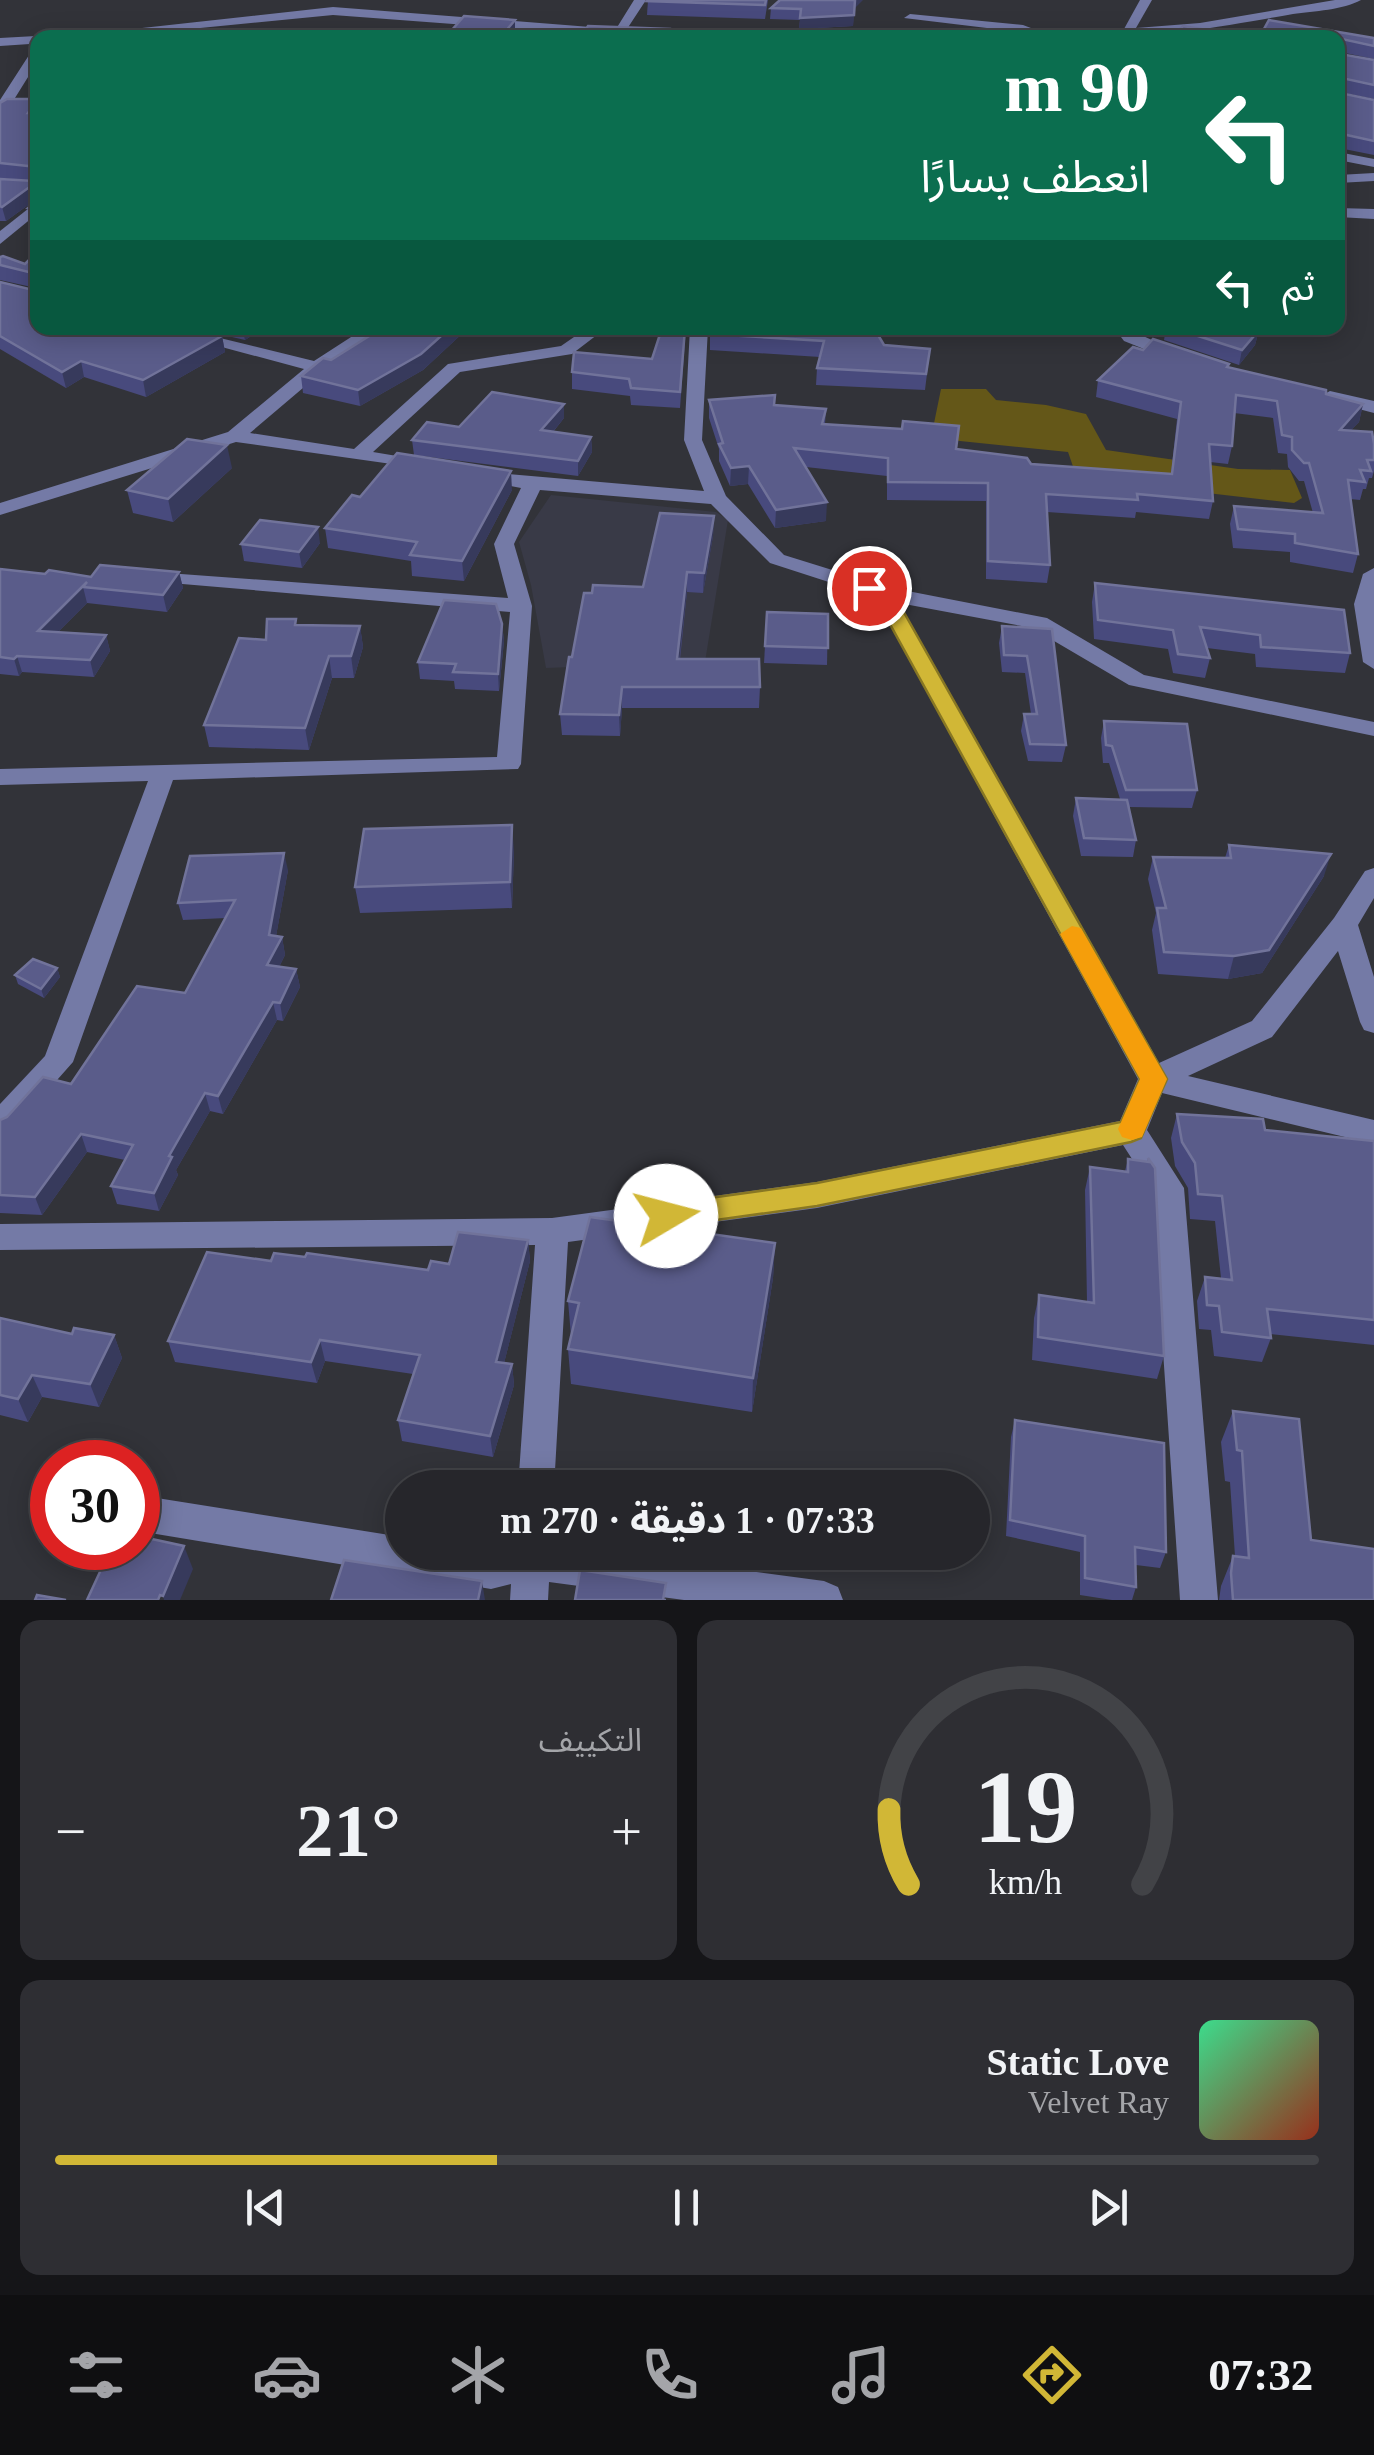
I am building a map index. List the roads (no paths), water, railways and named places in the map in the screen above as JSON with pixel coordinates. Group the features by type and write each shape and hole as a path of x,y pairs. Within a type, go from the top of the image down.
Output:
{"street":[{"path":"621,30 640,0"},
{"path":"1129,30 1146,0"},
{"path":"1161,30 1355,0"},
{"path":"127,30 338,6 610,30"},
{"path":"459,30 473,16"},
{"path":"910,18 1026,30"},
{"path":"0,42 30,40"},
{"path":"0,111 30,75"},
{"path":"1345,158 1374,164"},
{"path":"1345,178 1374,178"},
{"path":"0,239 30,212"},
{"path":"1345,212 1374,214"},
{"path":"188,335 317,367"},
{"path":"0,509 235,436 317,367 365,335"},
{"path":"358,455 454,368 566,350 587,335"},
{"path":"699,335 692,440 718,498 777,559 883,593 1038,622 1137,680 1374,729"},
{"path":"1131,335 1199,365"},
{"path":"1316,393 1374,407"},
{"path":"235,436 533,484 718,498"},
{"path":"0,777 509,764 521,606 504,544 533,484"},
{"path":"118,573 521,606"},
{"path":"1374,574 1365,604 1374,662"},
{"path":"883,593 1153,1079 1374,1132"},
{"path":"0,1124 58,1062 163,775"},
{"path":"1131,1131 1153,1079 1262,1029 1344,925 1374,877"},
{"path":"1344,925 1374,1022"},
{"path":"0,1236 552,1231 817,1195 1131,1131"},
{"path":"1131,1131 1168,1188 1200,1600"},
{"path":"537,1470 552,1231"},
{"path":"160,1517 385,1553"},
{"path":"529,1600 531,1570"},
{"path":"620,1570 824,1600"}]}
